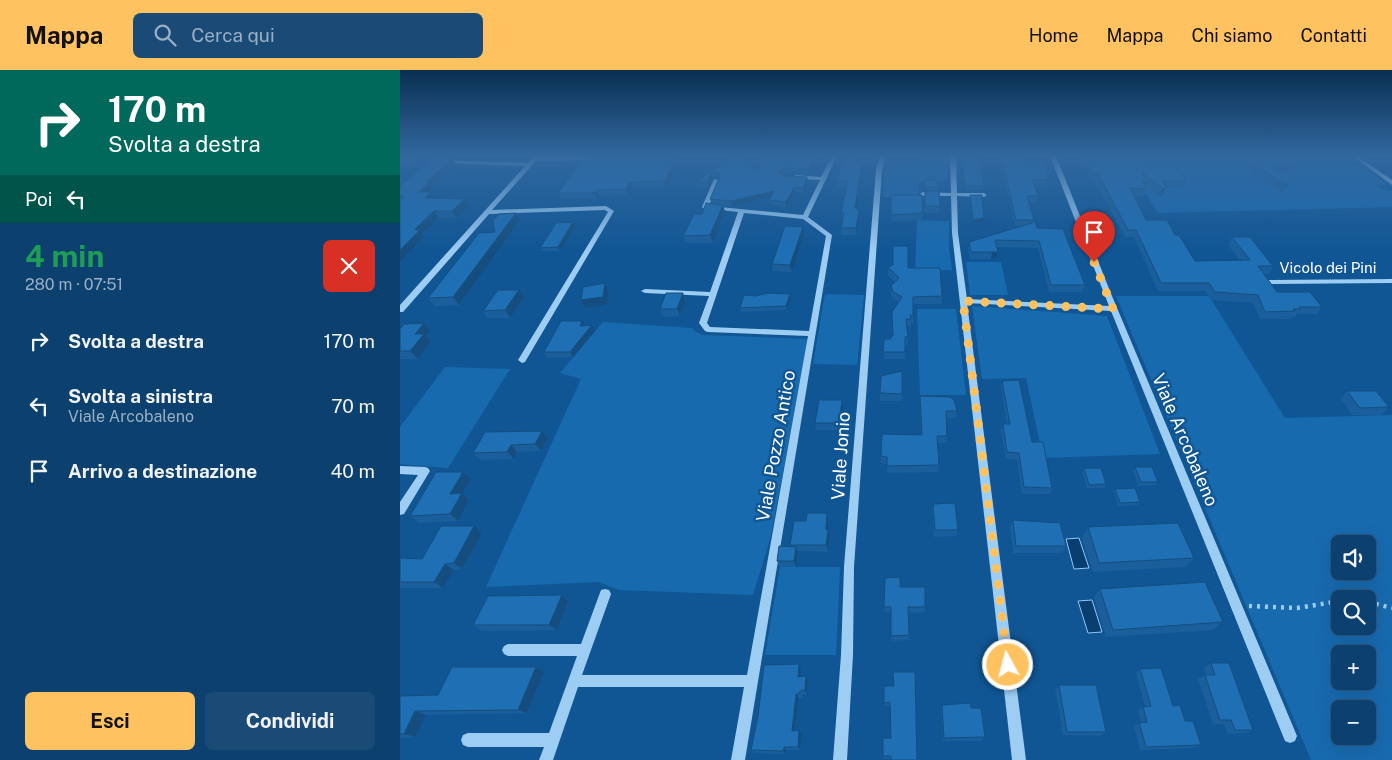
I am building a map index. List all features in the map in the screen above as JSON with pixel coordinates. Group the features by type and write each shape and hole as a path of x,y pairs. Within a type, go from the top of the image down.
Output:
{"street":[{"path":"400,310 508,188"},
{"path":"713,188 705,207 805,216 819,188"},
{"name":"Viale Jonio","path":"840,760 847,655 849,568 877,188"},
{"path":"954,188 963,301 1019,760"},
{"name":"Viale Arcobaleno","path":"1065,188 1113,309 1290,736"},
{"path":"924,194 984,195"},
{"path":"487,212 606,208 611,211 522,360"},
{"path":"742,210 703,323 708,329 812,334"},
{"name":"Viale Pozzo Antico","path":"738,760 830,235 805,216"},
{"name":"Vicolo dei Pini","path":"1264,282 1392,281"},
{"path":"645,290 713,294"},
{"path":"963,301 1113,309"},
{"path":"400,470 425,471 400,511"},
{"path":"546,760 605,594"},
{"path":"508,650 585,650"},
{"path":"574,681 752,681"},
{"path":"468,740 553,740"}],"path":[{"path":"1236,606 1296,608 1331,602"},
{"path":"1376,604 1392,608"}],"shaded area":[{"path":"884,188 919,188 918,197 883,197"},
{"path":"1142,188 1379,188 1392,191 1392,207 1158,213"},
{"path":"917,220 949,221 949,248 952,270 915,271"},
{"path":"966,262 1001,262 1008,295 970,295"},
{"path":"825,294 864,295 857,365 813,364"},
{"path":"1116,296 1209,296 1285,418 1392,415 1392,760 1311,760"},
{"path":"972,306 1107,316 1160,454 1043,458 1026,378 982,379"},
{"path":"917,309 956,309 966,395 920,395"},
{"path":"603,322 692,328 703,335 808,339 771,536 753,595 619,590 598,582 486,587 581,379 560,373"},
{"path":"445,367 510,369 448,468 400,464 400,427"},
{"path":"1079,538 1089,568 1074,569 1066,539"},
{"path":"780,567 840,567 836,655 765,655"},
{"path":"1092,600 1102,632 1088,633 1078,601"}],"building":[{"path":"400,188 423,188 419,192 431,192 425,198 465,199 452,211 434,211 415,229 419,231 400,250 400,199 404,196 400,196"},
{"path":"562,188 626,188 597,190 595,193 558,193"},
{"path":"715,188 793,188 786,202 769,200 774,191 731,201 710,199"},
{"path":"846,188 858,188 855,208 859,210 856,228 841,228 844,213 841,213"},
{"path":"1009,188 1036,188 1038,196 1027,196 1034,220 1016,220"},
{"path":"1106,188 1130,188 1146,220 1167,220 1175,235 1179,235 1195,261 1250,260 1232,237 1250,237 1273,266 1258,266 1277,292 1310,292 1322,307 1299,307 1301,309 1293,309 1295,311 1265,312 1258,295 1215,292 1209,283 1161,283 1136,230 1128,230"},
{"path":"925,191 939,191 940,206 925,206"},
{"path":"891,195 922,195 923,213 891,215"},
{"path":"970,195 982,195 984,218 973,220"},
{"path":"706,203 723,205 710,235 683,236 694,214 702,214"},
{"path":"516,213 453,297 428,298 479,233 495,232 493,220 499,214"},
{"path":"573,222 558,247 540,248 556,223"},
{"path":"1035,222 1037,228 1063,229 1085,285 1051,285 1039,241 995,240 998,252 971,252 969,242"},
{"path":"785,226 803,227 790,265 772,264"},
{"path":"893,246 908,246 908,268 940,268 942,296 913,297 913,315 910,315 911,319 906,319 908,337 905,337 905,352 883,352 884,339 891,339 891,336 893,336 892,312 902,297 893,292 891,286 899,278 888,267 893,265"},
{"path":"605,283 603,297 581,300 583,287"},
{"path":"498,290 519,290 505,310 483,311"},
{"path":"666,293 683,293 677,309 660,309"},
{"path":"768,293 790,294 786,306 740,308 744,295 756,296"},
{"path":"561,321 582,321 580,326 592,325 570,352 544,352"},
{"path":"424,323 415,334 424,334 410,351 400,351 400,329 404,324"},
{"path":"902,371 902,394 880,393 881,376"},
{"path":"1019,380 1032,442 1043,442 1052,488 1024,487 1019,453 1007,452 1003,424 1010,424 1002,381"},
{"path":"1347,391 1376,391 1389,407 1360,408"},
{"path":"920,396 950,397 954,400 957,411 946,411 947,436 937,436 939,465 887,466 887,457 881,456 882,434 922,435"},
{"path":"819,400 842,400 839,423 815,423"},
{"path":"542,431 535,444 511,445 507,452 473,453 485,432"},
{"path":"1135,467 1152,467 1158,482 1141,482"},
{"path":"1084,468 1101,468 1106,484 1089,485"},
{"path":"436,472 463,472 450,494 462,493 450,514 410,516"},
{"path":"1135,488 1140,502 1120,503 1115,489"},
{"path":"955,503 958,530 935,530 933,504"},
{"path":"807,513 827,513 826,529 828,530 826,545 790,545 794,521 806,521"},
{"path":"1013,520 1060,523 1066,546 1016,546"},
{"path":"1178,523 1194,558 1099,563 1088,527"},
{"path":"441,526 474,526 454,563 445,564 434,582 400,582 400,558 422,559"},
{"path":"779,546 796,547 794,561 777,561"},
{"path":"900,577 900,587 925,587 925,607 908,607 909,635 891,636 891,607 884,607 885,578"},
{"path":"1205,582 1223,622 1113,630 1100,589"},
{"path":"562,595 549,625 473,625 488,596"},
{"path":"1211,663 1229,663 1253,730 1235,730 1231,720 1220,720 1205,675 1215,675"},
{"path":"799,664 798,677 806,676 805,690 796,694 792,731 799,730 798,747 784,747 783,751 751,750 758,716 764,665"},
{"path":"452,667 536,667 518,710 415,711 404,734 400,734 400,696 438,695"},
{"path":"1161,668 1173,706 1180,705 1185,721 1193,721 1201,745 1146,747 1139,723 1147,722 1143,707 1151,706 1140,669"},
{"path":"893,672 915,672 917,760 891,760 891,756 883,756 883,738 891,738 890,702 884,703 884,686 894,686"},
{"path":"1059,685 1096,685 1106,732 1067,732"},
{"path":"970,703 971,708 981,708 985,737 944,738 942,705"}],"route":[{"path":"1008,665 963,301 1113,309 1094,262"}]}
